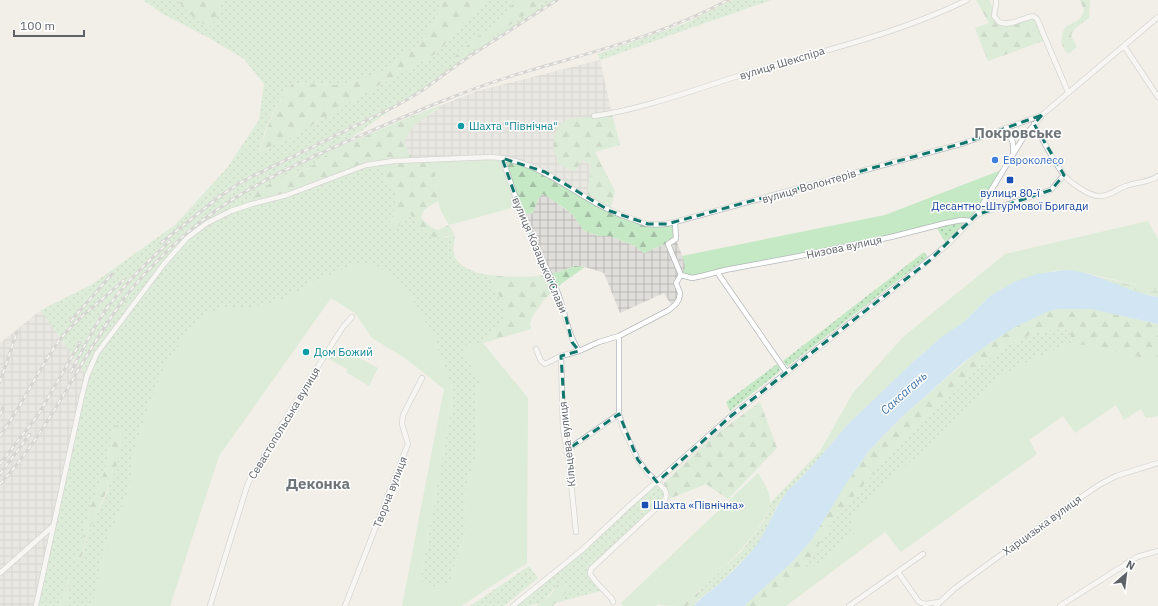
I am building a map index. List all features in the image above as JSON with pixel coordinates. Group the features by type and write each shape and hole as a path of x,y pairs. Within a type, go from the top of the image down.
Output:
{"street":[{"name":"вулиця Шекспіра","path":"594,116 612,114 654,102 886,32 923,19 967,0"},
{"path":"996,0 994,16 999,22 1010,23 1032,16 1037,19 1068,92"},
{"name":"вулиця Волонтерів","path":"36,606 87,376 97,353 151,281 188,238 207,223 231,211 287,195 366,165 381,162 434,159 502,158 530,165 545,172 594,202 616,213 648,224 675,222 964,143 1042,116 1068,92 1158,17"},
{"path":"1124,46 1158,97"},
{"path":"513,606 582,550 731,416 929,261 948,244 971,221 1023,138 1042,116"},
{"path":"1034,124 1064,176 1086,192 1095,196 1102,197 1126,186 1152,181 1158,176"},
{"path":"996,132 1006,134 1011,138 1014,145 1013,156"},
{"name":"вулиця Козацької Слави","path":"502,158 522,215 564,309 572,342 579,351"},
{"path":"976,214 1052,190 1064,176"},
{"name":"Низова вулиця","path":"681,275 692,278 891,237 946,223 962,220 971,221"},
{"path":"536,349 543,364 549,363 562,356 619,336 673,308 679,299 680,293 676,283 681,275 668,244 676,239 675,222"},
{"path":"717,272 787,373"},
{"name":"Севастопольська вулиця","path":"210,606 248,483 327,352 343,327 352,317"},
{"path":"613,602 612,599 593,579 590,574 591,569 667,497 665,490 647,472 638,460 623,428 619,414 619,336"},
{"name":"Кільцева вулиця","path":"562,356 563,428 567,450 576,532"},
{"name":"Творча вулиця","path":"345,606 408,444 402,424 403,415 422,378"},
{"path":"567,450 619,414"},
{"name":"Харцизька вулиця","path":"937,604 954,589 1098,485 1116,476 1158,463"},
{"path":"0,573 53,526"},
{"path":"1060,606 1137,557 1158,551"},
{"path":"848,606 923,554"},
{"path":"898,572 921,603 937,604"}],"highlighted area":[{"path":"1042,115 1034,124 1064,175 1051,190 976,215 929,261 731,416 657,482 638,460 619,414 567,450 561,356 579,351 572,342 564,309 522,215 502,158 545,172 610,211 648,224 667,224 964,143"}],"shaded area":[{"path":"600,60 612,114 569,119 583,160 591,165 587,198 413,158 408,152 404,142 410,129 416,122 433,113 442,105 477,91"},
{"path":"543,193 573,215 584,231 598,236 609,236 635,246 644,253 676,239 686,266 685,271 678,280 680,293 673,308 664,293 620,313 604,273 585,267 575,266 549,275 522,215 533,213 538,199"},
{"path":"41,310 87,376 35,606 0,606 0,343"}],"green space":[{"path":"143,0 177,0 193,17 216,19 223,0 441,0 437,21 418,44 383,72 360,80 335,85 293,83 276,107 264,134 259,152 301,132 354,99 439,52 462,22 490,0 516,0 501,19 491,28 478,36 449,63 465,55 547,0 557,0 464,60 420,92 396,106 309,168 294,172 253,193 285,195 330,176 381,162 384,176 397,191 397,201 390,224 401,220 404,215 410,214 419,227 446,238 454,234 455,240 453,250 458,261 472,271 489,275 506,311 504,324 495,330 483,343 462,347 474,372 480,380 475,392 478,449 467,483 465,495 466,529 450,581 435,587 420,581 454,392 435,339 406,289 398,281 375,265 361,263 319,279 276,302 255,307 229,307 214,311 205,316 189,332 174,352 163,371 145,417 132,460 131,477 126,498 105,544 93,606 66,606 71,579 67,583 60,606 36,606 87,376 41,310 91,285 175,225 227,168 259,120 264,84 244,59 211,39 163,14","holes":["113,428 122,429 108,491 90,528 80,562 75,561 82,543 89,511 106,467"]},
{"path":"177,0 223,0 216,19 209,27 193,17"},
{"path":"441,0 490,0 462,22 439,52 354,99 301,132 259,152 276,107 293,83 335,85 360,80 383,72 418,44 437,21"},
{"path":"516,0 547,0 465,55 447,64 478,36 491,28 501,19"},
{"path":"732,0 771,0 600,60 598,54 684,24"},
{"path":"976,0 989,0 996,23 1002,25 1016,24 1035,16 1046,40 988,61 975,28 989,23"},
{"path":"1080,0 1090,0 1089,18 1077,27 1071,35 1077,47 1068,54 1062,45 1062,33 1067,26 1080,19 1084,10"},
{"path":"442,105 420,120 408,134 404,142 408,152 414,159 434,159 438,201 423,212 421,218 432,228 438,230 449,225 454,234 445,237 430,236 422,231 410,214 403,216 399,226 394,227 390,223 397,201 397,191 384,176 381,163 362,166 342,172 272,197 252,197 253,192 294,172 309,168 336,148"},
{"path":"612,114 620,145 595,152 615,191 610,211 648,224 675,222 676,239 644,253 635,246 609,236 599,236 584,231 573,215 543,194 538,199 533,213 522,215 502,158 530,165 587,198 591,165 583,160 574,172 559,164 553,147 555,134 559,125 568,119"},
{"path":"502,158 519,206 449,225 441,211 438,201 434,159"},
{"path":"1004,169 971,221 962,220 702,276 681,275 685,266 682,256 885,215"},
{"path":"962,220 963,224 945,242 935,225"},
{"path":"1148,221 1158,239 1158,286 1142,286 1066,270 1054,271 1014,282 990,296 964,322 924,352 847,425 827,450 820,451 853,393 903,337 1005,254"},
{"path":"924,252 928,257 788,366 786,365 783,361"},
{"path":"361,263 375,265 398,281 406,289 435,339 454,392 420,581 435,587 450,581 466,529 465,495 467,483 478,449 475,392 480,380 474,372 462,347 483,343 528,398 527,563 461,606 402,606 444,389 405,358 372,338 355,313 331,298 219,456 170,606 93,606 105,544 126,498 131,477 132,460 145,417 163,371 174,352 189,332 205,316 214,311 229,307 255,307 276,302 319,279"},
{"path":"575,266 585,267 561,284 557,291 549,295 543,301 532,317 530,324 531,329 483,343 495,330 504,324 506,311 489,275 522,277 542,275"},
{"path":"1098,277 1142,286 1158,286 1158,297 1128,289"},
{"path":"1056,309 1091,309 1158,324 1158,361 1072,343 1070,330 1055,329 1039,331 1016,341 993,355 890,451 879,467 834,519 797,580 764,606 744,606 790,564 811,541 838,495 868,452 905,414 978,351 1017,326"},
{"path":"1055,329 1070,330 1072,343 1033,359 1010,371 971,403 928,446 850,518 857,532 797,580 834,519 879,467 890,451 993,355 1016,341 1039,331"},
{"path":"1072,343 1158,361 1158,416 1146,418 1141,409 1124,420 1116,405 1075,433 1063,416 1029,440 1037,454 901,552 885,532 786,606 764,606 857,532 849,518 928,446 971,403 1010,371 1033,359"},
{"path":"336,347 339,349 335,355 344,359 348,352 378,368 369,386 346,372 347,369 329,359"},
{"path":"777,364 781,368 779,372 730,411 726,402"},
{"path":"760,402 777,448 728,499 706,484 664,501 664,483 711,438"},
{"path":"119,424 122,434 122,446 118,461 88,533 80,562 74,562 81,543 89,511 106,467 113,428"},
{"path":"827,450 786,493 776,508 763,537 757,546 719,584 699,599 694,606 687,606 697,597 698,592 741,552 765,519 771,502 820,451"},
{"path":"758,473 770,497 767,512 759,527 746,544 715,577 684,601 673,606 658,604 656,606 623,606 621,603"},
{"path":"657,482 665,490 667,497 595,565 590,574 604,590 555,603 554,588 542,602 527,606 513,606 582,550"},
{"path":"529,566 538,578 504,606 470,606"},
{"path":"72,578 69,584 66,606 60,606 67,583"},
{"path":"557,585 561,585 568,589 553,606 536,606 550,596"},
{"path":"698,592 697,597 687,606 674,606"}],"water":[{"name":"Саксагань","path":"1066,270 1090,274 1134,291 1158,297 1158,324 1091,309 1056,309 1017,326 965,361 905,414 885,434 868,452 847,482 811,541 790,564 744,606 694,606 731,573 756,546 765,532 781,500 831,445 847,425 913,362 943,336 964,322 990,296 1014,282 1037,274"}],"railway":[{"path":"161,243 223,194 243,181 396,106 420,92 464,60 557,0"},
{"path":"0,484 35,440 93,345 130,291 180,239 200,222 242,193 310,158 437,103 518,74 625,42 677,24 728,0"},
{"path":"71,372 87,341 112,301 136,274 170,241"},
{"path":"71,321 112,274"},
{"path":"0,436 63,336 79,319 124,280"},
{"path":"0,382 17,332"},
{"path":"0,464 38,415 80,343"},
{"path":"0,415 4,406"},
{"path":"0,474 30,434"}],"place":[{"name":"Шахта \"Північна\"","path":"461,126"},
{"name":"Евроколесо","path":"995,160"},
{"name":"вулиця 80-ї Десантно-Штурмової Бригади","path":"1010,180"},
{"name":"Дом Божий","path":"306,352"},
{"name":"Шахта «Північна»","path":"645,505"}],"district":[{"name":"Покровське","path":"1018,133"},
{"name":"Деконка","path":"318,484"}]}
